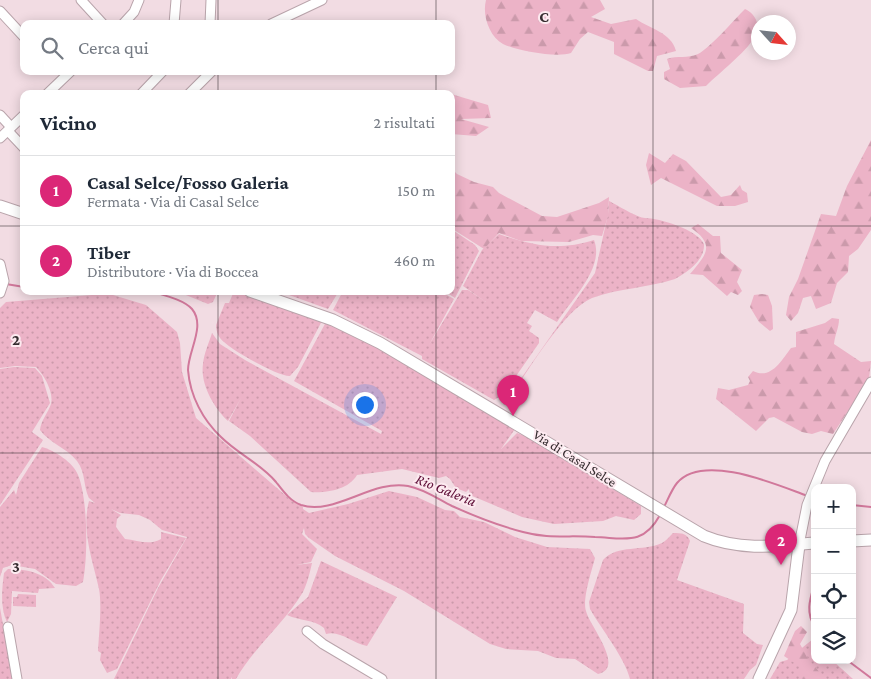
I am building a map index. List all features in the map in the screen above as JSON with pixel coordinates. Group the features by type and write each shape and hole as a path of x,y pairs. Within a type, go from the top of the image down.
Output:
{"main road":[{"path":"0,206 20,213"},
{"name":"Via di Casal Selce","path":"261,295 333,320 380,343 529,430 679,523 710,538 736,545 811,544"},
{"path":"856,541 871,540"},
{"path":"759,679 790,610 799,545"}],"street":[{"path":"82,0 100,20"},
{"path":"127,20 133,14 139,0"},
{"path":"174,20 176,0"},
{"path":"210,20 211,0"},
{"path":"280,20 322,0"},
{"path":"0,11 20,33"},
{"path":"60,75 63,79"},
{"path":"51,90 67,75"},
{"path":"144,90 159,75"},
{"path":"193,90 208,75"},
{"path":"0,115 20,143"},
{"path":"0,138 20,119"},
{"path":"0,293 3,285 1,267"},
{"path":"799,545 807,505 812,491 836,439 871,382"},
{"path":"8,627 17,679"},
{"path":"307,631 329,648 382,679"}],"green space":[{"path":"486,0 600,0 605,9 591,17 611,24 636,19 670,39 676,51 657,56 653,71 648,71 614,54 614,42 588,32 580,39 571,53 556,55 518,49 503,44 490,31 485,12"},
{"path":"745,9 753,15 751,15 750,44 706,86 680,88 664,79 664,72 670,69 667,59 698,54 715,40"},
{"path":"455,95 488,105 491,118 461,119 489,127 476,136 455,134"},
{"path":"871,140 871,230 858,249 849,256 848,272 837,283 831,303 816,309 811,296 803,298 798,313 791,321 786,315 789,297 798,279 821,214 836,216 847,186"},
{"path":"649,153 665,163 673,154 686,161 721,197 731,195 740,185 742,190 747,193 748,202 735,206 717,206 661,178 651,185 646,165"},
{"path":"455,172 474,182 493,187 499,193 542,216 557,217 599,203 609,197 608,216 602,236 593,235 569,242 521,241 499,233 484,249 455,231"},
{"path":"609,201 638,216 668,223 694,234 704,244 702,255 695,265 675,279 602,295 592,298 581,305 557,330 505,405 503,404 595,273"},
{"path":"698,224 713,236 720,236 721,253 742,270 737,282 742,291 738,295 731,292 727,296 703,275 690,274 704,256 706,250 704,240 691,228"},
{"path":"455,232 475,245 479,251 455,298 450,295 455,295"},
{"path":"499,234 523,242 546,246 569,245 594,240 596,251 595,262 585,283 557,322 535,310 527,323 532,326 529,331 539,338 539,343 503,395 494,400 422,359 422,356 333,310 341,295 447,295 454,299 429,345 462,290 468,290 486,302 463,286 482,250"},
{"path":"113,295 146,305 177,332 180,343 182,372 196,418 292,501 309,513 348,504 389,491 417,497 445,510 454,511 460,517 484,522 515,537 547,547 590,549 595,558 588,584 585,606 607,655 608,664 606,670 598,674 575,659 556,658 538,651 506,649 490,644 404,591 335,556 309,538 305,534 304,528 302,534 317,549 311,562 296,565 312,563 303,592 287,615 251,656 236,679 232,679 232,677 231,679 114,679 158,588 187,537 162,530 150,520 139,515 120,513 111,509 121,515 117,519 116,527 125,539 152,542 161,539 161,532 186,538 161,580 117,669 107,673 100,660 101,653 98,651 100,595 86,523 89,501 95,503 89,498 82,470 77,461 40,430 52,399 48,384 42,374 36,367 15,366 0,368 0,308 6,302"},
{"path":"186,295 216,295 213,302 208,304"},
{"path":"232,295 254,295 323,319 298,367 290,376 284,375 256,363 229,346 219,337 216,325 225,303 229,303"},
{"path":"289,295 337,295 328,309"},
{"path":"754,295 768,295 772,306 773,329 770,331 759,322 750,307"},
{"path":"832,318 839,319 834,344 861,362 871,361 869,379 833,434 821,431 812,434 802,432 774,417 769,418 756,431 716,399 718,388 729,390 748,385 750,381 748,377 753,371 765,373 775,368 791,348 796,347 796,332 825,323"},
{"path":"326,322 366,340 515,429 501,449 517,433 525,436 641,506 641,514 634,520 616,516 603,521 554,524 522,517 470,495 469,489 466,492 456,488 446,476 439,478 402,469 357,475 343,487 324,492 311,492 250,436 229,421 241,398 228,421 223,416 209,395 204,380 203,364 212,333 220,344 245,360 381,434 382,431 294,381"},
{"path":"14,367 35,368 42,376 50,403 32,432 43,440 0,505 0,369"},
{"path":"42,447 58,454 68,462 76,470 81,485 84,498 86,558 83,582 76,586 56,584 35,569 12,565 3,568 0,577 0,507 14,490 16,495 19,483"},
{"path":"673,533 681,533 689,538 690,541 677,580 744,604 743,633 757,644 763,645 756,665 744,679 630,679 618,653 590,609 589,602 603,560 616,552 662,543"},
{"path":"321,561 397,597 367,646 341,635 326,634 324,628 320,625 287,615 308,597"},
{"path":"8,569 28,571 40,575 46,578 55,588 39,589 38,593 12,591 11,614 7,622 3,611 2,591 4,573"},
{"path":"18,594 36,595 36,607 13,606 13,597 17,597"},
{"path":"0,608 13,679 0,679"},
{"path":"801,626 807,632 800,644 811,664 825,679 801,679 799,666 784,656 795,631"},
{"path":"811,641 811,664 836,664 853,679 770,679 780,662 787,660"}],"waterway":[{"name":"Rio Galeria","path":"6,284 20,286"},
{"name":"Rio Galeria","path":"163,295 188,306 196,316 197,331 188,370 191,389 203,415 214,430 228,443 263,470 290,498 301,505 327,506 381,488 395,485 408,486 414,487 478,517 523,532 550,536 624,539 640,536 647,532 660,515"},
{"name":"Rio Galeria","path":"664,507 677,483 689,474 704,471 721,471 758,478 805,495"},
{"name":"Rio Galeria","path":"856,505 871,507"},
{"path":"811,596 809,611 811,618"},
{"path":"852,664 871,678"}],"place":[{"name":"Casal Selce/Fosso Galeria","path":"513,416"},
{"name":"Tiber","path":"781,565"}]}
